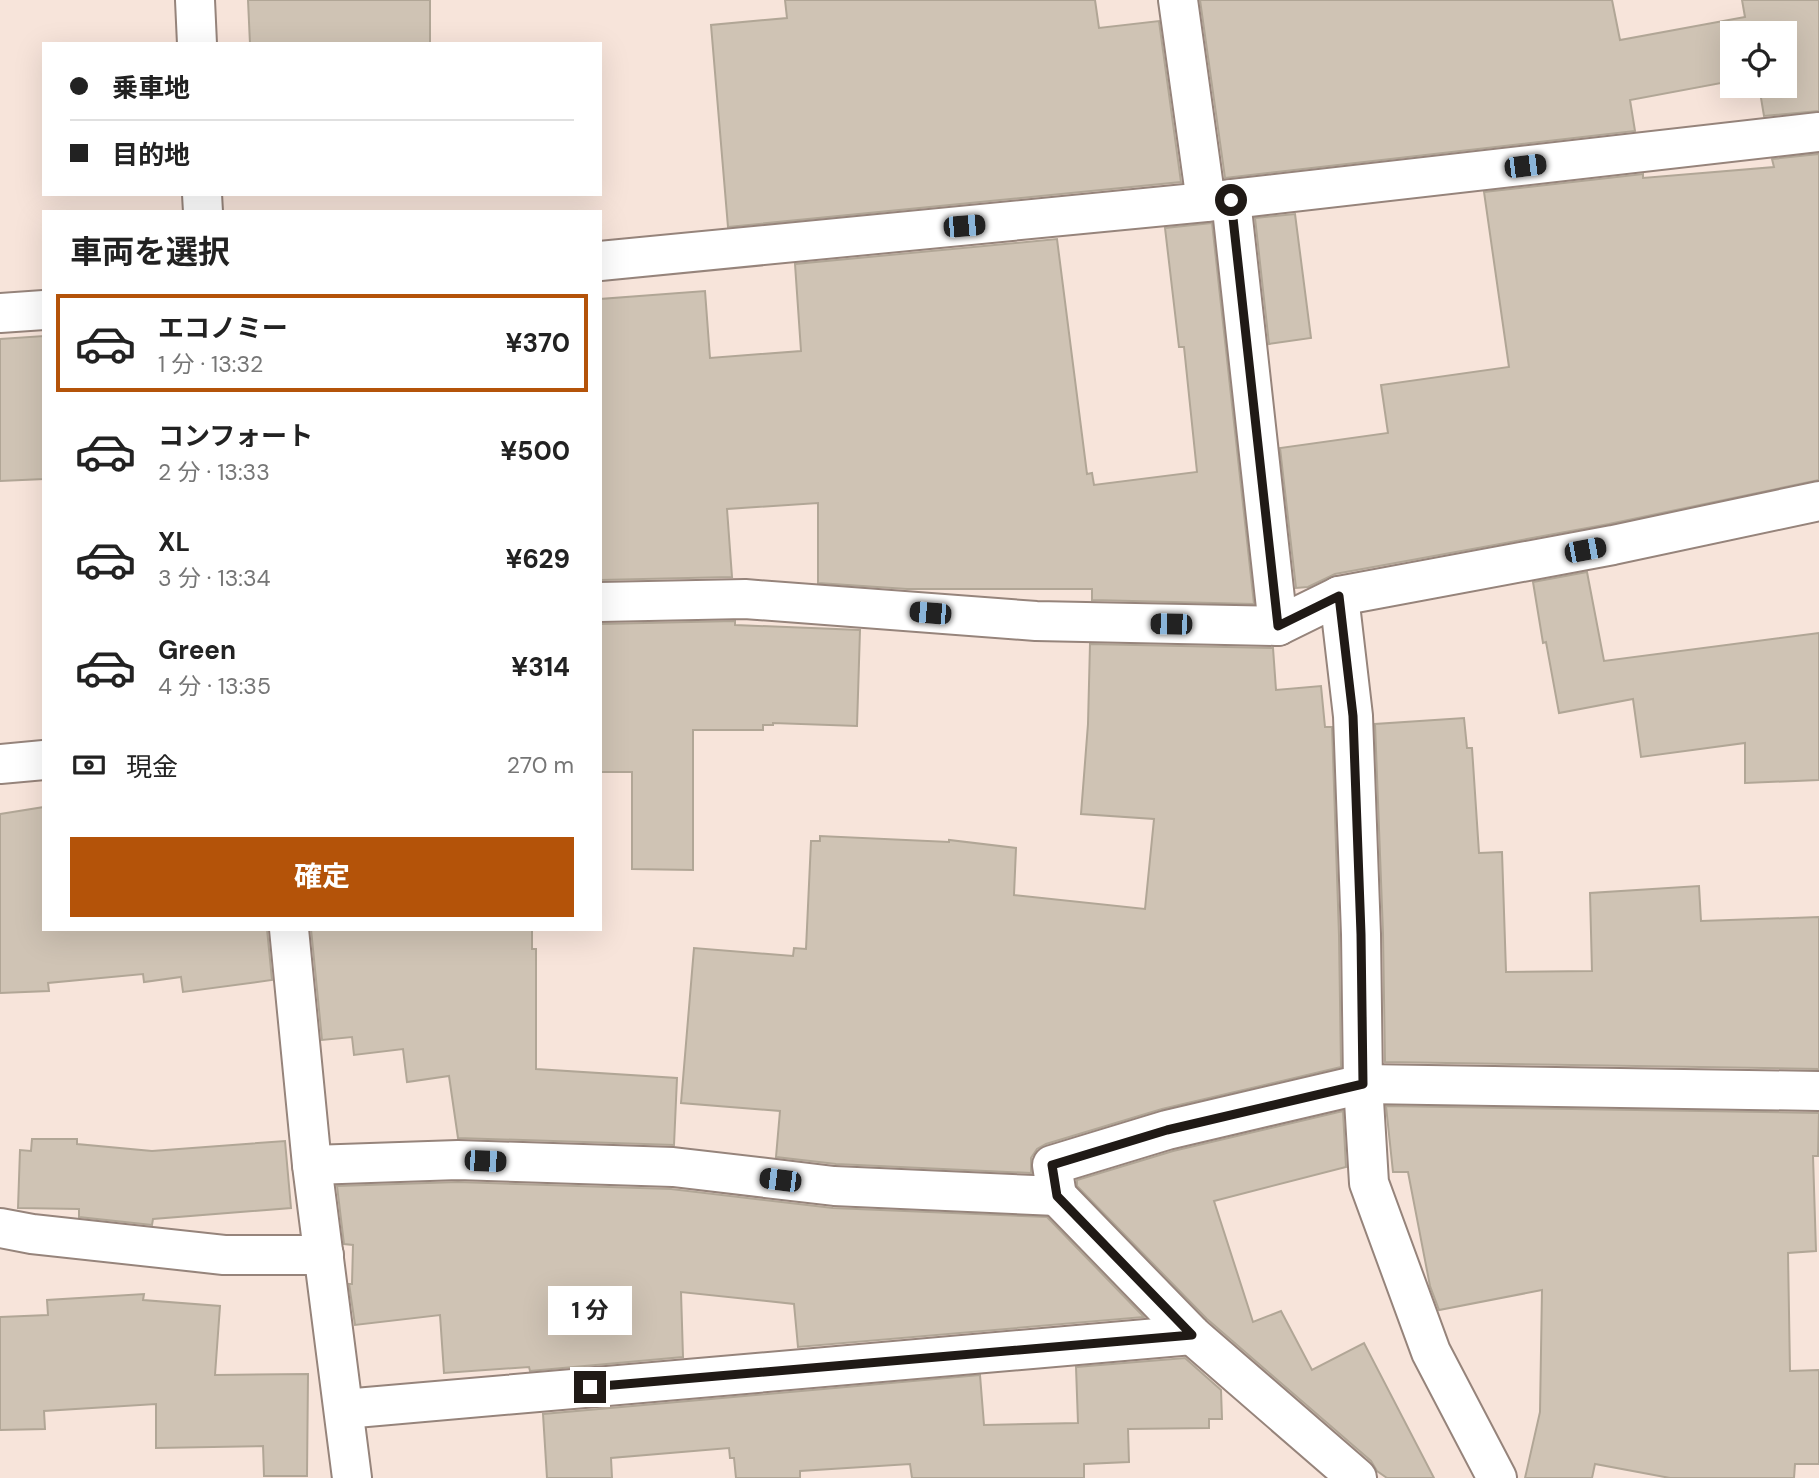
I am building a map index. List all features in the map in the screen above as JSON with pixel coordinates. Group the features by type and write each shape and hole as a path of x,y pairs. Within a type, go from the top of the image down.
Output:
{"street":[{"path":"195,0 197,42"},
{"path":"1178,0 1219,201 1278,626"},
{"path":"602,261 1219,201 1819,132"},
{"path":"0,313 42,310"},
{"path":"602,602 746,599 1036,621 1278,626 1339,596 1613,545 1819,501"},
{"path":"1339,596 1353,716 1361,920 1363,1084 1369,1183 1431,1352 1497,1478"},
{"path":"0,764 42,760"},
{"path":"289,931 312,1165 352,1478"},
{"path":"1357,1478 1192,1335 1057,1196 1052,1165 1167,1130 1363,1084 1819,1091"},
{"path":"312,1165 458,1160 673,1167 834,1186 1057,1196"},
{"path":"0,1228 32,1234 224,1255 324,1255"},
{"path":"344,1409 1192,1335"}],"building":[{"path":"248,0 430,0 430,42 250,42"},
{"path":"785,0 1095,0 1099,28 1159,21 1181,182 728,227 711,25 787,18"},
{"path":"1200,0 1612,0 1620,40 1720,22 1720,83 1630,100 1635,131 1225,178"},
{"path":"1742,0 1819,0 1819,111 1764,116 1761,98 1797,98 1797,21 1723,21 1745,17"},
{"path":"1819,154 1819,480 1609,524 1335,574 1308,587 1296,588 1280,448 1388,433 1381,385 1509,367 1484,192 1643,174 1643,178 1774,167 1772,159"},
{"path":"1295,214 1311,338 1269,344 1255,218"},
{"path":"1212,223 1254,604 1092,600 1092,589 907,589 818,583 818,503 727,509 732,577 602,580 602,299 705,291 710,358 801,351 795,264 1057,239 1087,474 1092,473 1094,485 1197,472 1184,347 1179,347 1165,228"},
{"path":"42,336 42,479 0,481 0,339"},
{"path":"1587,572 1604,661 1819,633 1819,780 1745,783 1745,743 1641,757 1633,699 1559,713 1533,582"},
{"path":"735,621 735,625 860,630 857,726 773,723 763,725 763,730 693,730 693,870 632,869 632,772 602,772 602,624"},
{"path":"1090,644 1273,648 1276,690 1321,686 1325,727 1332,727 1341,1067 1162,1109 1046,1144 1037,1149 1031,1158 1031,1173 836,1164 776,1157 780,1111 681,1103 694,948 793,956 794,948 806,949 811,841 820,841 820,836 949,840 1016,848 1014,895 1145,909 1154,819 1081,814 1088,724"},
{"path":"1464,718 1467,748 1472,748 1479,853 1502,852 1506,972 1592,971 1590,893 1699,886 1701,921 1819,917 1819,1069 1385,1062 1375,724"},
{"path":"42,807 42,931 267,931 272,980 183,992 181,977 144,982 143,974 48,983 49,991 0,993 0,814"},
{"path":"311,931 532,931 532,949 536,949 536,1069 677,1078 674,1145 458,1138 449,1076 407,1082 403,1049 354,1055 352,1037 322,1040"},
{"path":"1386,1106 1819,1113 1818,1156 1813,1156 1816,1251 1788,1253 1790,1371 1819,1370 1819,1464 1795,1464 1794,1478 1670,1478 1595,1464 1592,1478 1525,1478 1540,1412 1542,1290 1439,1310 1430,1286 1408,1172 1393,1172"},
{"path":"1343,1111 1346,1167 1214,1201 1253,1322 1281,1311 1312,1370 1364,1343 1434,1478 1387,1478 1377,1471 1371,1461 1207,1319 1077,1186 1077,1180 1173,1151"},
{"path":"32,1139 77,1139 77,1144 152,1151 285,1141 291,1208 153,1219 152,1225 79,1217 79,1209 18,1208 20,1150 31,1151"},
{"path":"458,1182 671,1189 833,1208 1047,1217 1144,1317 798,1347 794,1304 681,1292 683,1357 530,1371 529,1367 444,1373 440,1315 355,1325 349,1284 352,1284 353,1245 344,1244 337,1186"},
{"path":"144,1294 143,1300 220,1306 215,1375 308,1374 307,1476 264,1476 263,1446 156,1448 156,1404 44,1411 45,1429 0,1430 0,1317 48,1315 47,1300"},
{"path":"1185,1358 1221,1390 1222,1419 1209,1419 1209,1428 1128,1429 1129,1462 1084,1464 1084,1478 912,1478 910,1464 800,1471 800,1478 736,1478 734,1458 730,1458 729,1448 611,1458 612,1478 547,1478 543,1414 980,1375 984,1425 1078,1423 1076,1367"}],"route":[{"path":"590,1387 1192,1335 1057,1196 1052,1165 1167,1130 1363,1084 1353,716 1339,596 1278,626 1231,200"}]}
